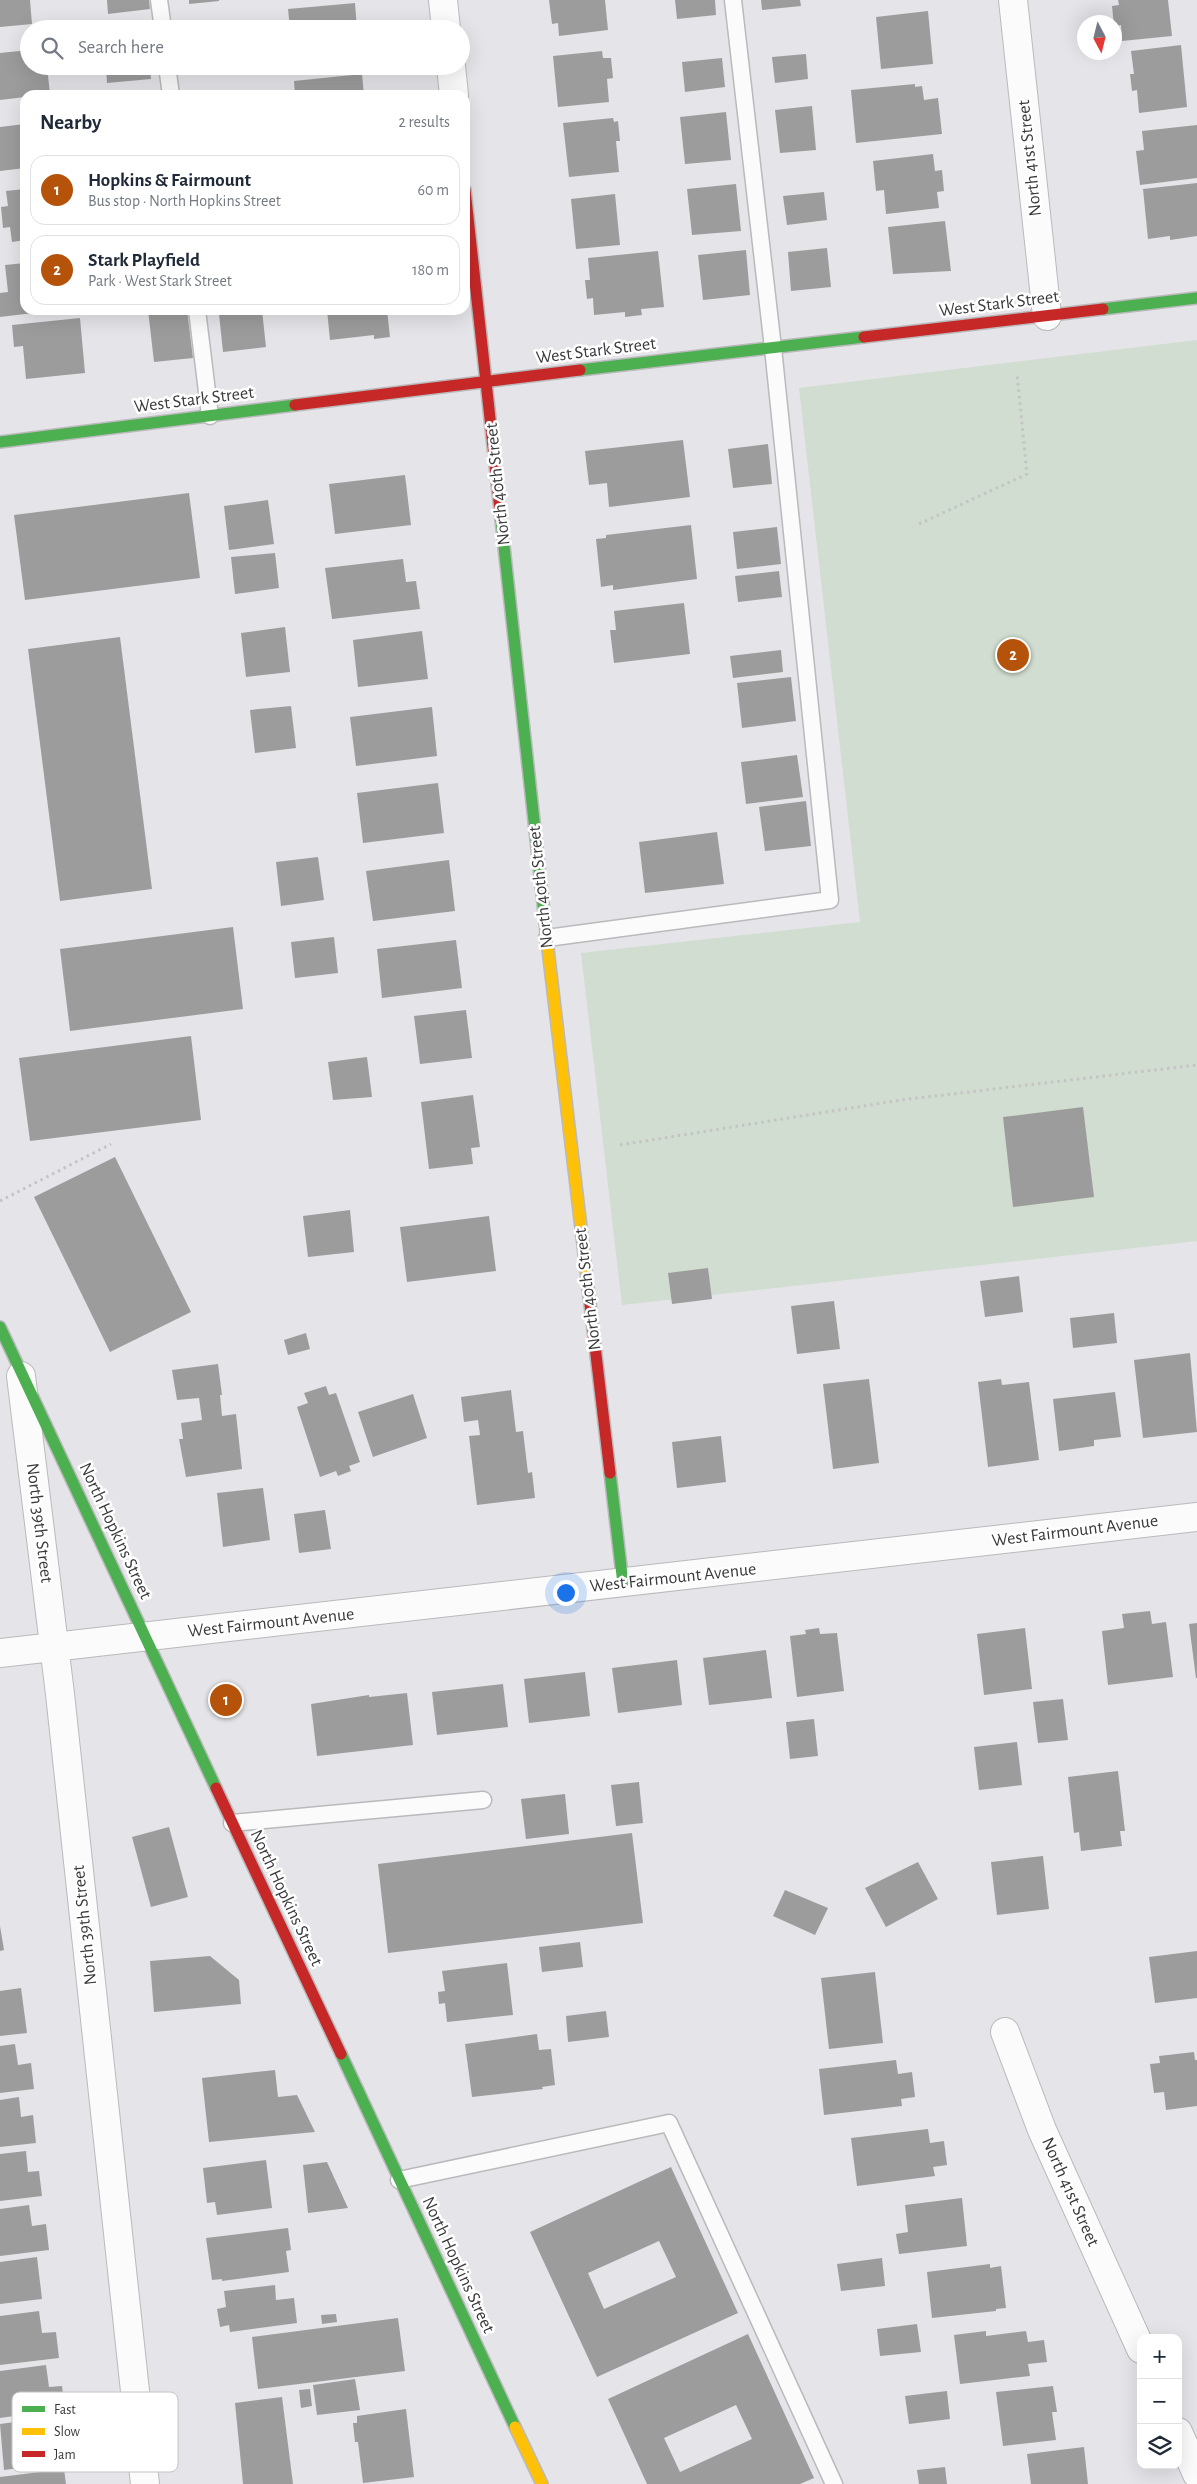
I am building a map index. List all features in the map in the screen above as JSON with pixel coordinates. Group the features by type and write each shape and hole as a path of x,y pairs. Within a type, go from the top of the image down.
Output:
{"street":[{"path":"443,0 445,20"},
{"name":"North 41st Street","path":"1013,0 1047,316"},
{"path":"451,75 453,90"},
{"name":"North 40th Street","path":"470,232 488,381 547,938 623,1584"},
{"name":"West Stark Street","path":"0,442 488,381 1197,298"},
{"name":"North Hopkins Street","path":"0,1327 10,1369 145,1637 542,2484"},
{"name":"North 39th Street","path":"10,1369 54,1647 135,2392"},
{"name":"West Fairmount Avenue","path":"0,1653 623,1584 1197,1517"},
{"name":"North 41st Street","path":"1005,2032 1042,2130 1137,2340"},
{"path":"1182,2441 1197,2474"}],"lane":[{"path":"159,0 162,20"},
{"path":"547,938 830,900 773,348 733,0"},
{"path":"168,75 170,90"},
{"path":"198,315 210,416"},
{"path":"232,1823 484,1800"},
{"path":"399,2180 669,2123 834,2484"}],"path":[{"path":"919,524 1027,474 1016,374"},
{"path":"620,1145 901,1100 1197,1066"},
{"path":"0,1201 111,1144"}],"green space":[{"path":"1197,340 1197,1241 622,1305 581,953 860,922 799,388"}],"building":[{"path":"0,0 30,0 32,20 20,20 20,25 0,27"},
{"path":"107,0 149,0 150,9 108,14"},
{"path":"189,0 219,0 219,1 189,4"},
{"path":"549,0 605,0 608,30 559,36 558,23 552,24"},
{"path":"675,0 715,0 716,15 677,19"},
{"path":"761,0 800,0 801,6 762,10"},
{"path":"1118,0 1168,0 1172,36 1122,41 1122,15 1113,15 1112,6 1119,5"},
{"path":"355,3 356,20 289,20 288,9"},
{"path":"928,11 933,64 881,69 876,17"},
{"path":"1181,45 1187,107 1139,113 1137,90 1132,91 1130,74 1134,74 1131,51"},
{"path":"20,51 20,75 48,75 50,90 20,90 20,98 0,100 0,53"},
{"path":"602,51 603,58 611,58 613,78 607,79 609,102 558,107 553,56"},
{"path":"806,54 808,79 775,83 772,57"},
{"path":"722,58 725,87 685,92 682,62"},
{"path":"107,75 151,75 151,79 107,83"},
{"path":"362,75 364,90 295,90 294,81"},
{"path":"915,84 915,87 922,86 924,100 938,98 942,134 856,143 851,90"},
{"path":"812,106 816,150 780,153 775,110"},
{"path":"726,112 731,160 685,164 680,117"},
{"path":"613,118 614,122 618,121 620,141 616,141 619,172 569,177 563,123"},
{"path":"20,125 20,169 0,171 0,127"},
{"path":"1197,125 1197,178 1140,185 1136,151 1144,150 1142,131"},
{"path":"933,154 935,171 942,170 944,191 937,192 939,208 886,214 884,190 876,191 873,161"},
{"path":"1197,183 1197,236 1170,240 1170,236 1148,239 1143,189"},
{"path":"736,184 741,231 692,235 687,189"},
{"path":"20,190 20,241 12,242 10,227 3,228 1,207 8,206 6,191"},
{"path":"824,192 827,220 787,225 783,196"},
{"path":"615,194 620,245 576,249 571,199"},
{"path":"945,221 951,271 893,274 888,227"},
{"path":"827,248 831,287 791,291 788,252"},
{"path":"746,250 750,295 703,300 698,255"},
{"path":"658,251 664,307 641,309 642,315 625,317 625,312 594,315 593,298 587,299 585,280 590,280 588,258"},
{"path":"20,264 20,315 0,317 0,293 8,292 5,265"},
{"path":"149,315 188,315 193,358 154,362"},
{"path":"219,315 263,315 266,347 223,352"},
{"path":"328,315 388,315 390,337 374,339 374,335 330,340"},
{"path":"80,318 85,373 26,379 23,346 14,347 12,325"},
{"path":"683,440 690,497 609,507 607,483 589,485 585,451"},
{"path":"768,444 772,484 733,488 728,449"},
{"path":"405,475 411,525 335,534 329,484"},
{"path":"189,493 200,578 25,600 14,515"},
{"path":"268,500 274,544 229,550 224,506"},
{"path":"691,525 697,579 613,590 613,585 601,587 596,539 606,538 606,535"},
{"path":"777,527 781,564 737,569 733,532"},
{"path":"275,553 279,588 235,594 231,557"},
{"path":"403,559 406,582 416,581 420,609 332,619 325,568"},
{"path":"779,571 782,597 738,602 735,576"},
{"path":"684,603 690,654 614,663 610,630 616,630 614,611"},
{"path":"285,627 290,672 246,677 241,633"},
{"path":"422,631 428,679 358,687 353,640"},
{"path":"120,637 152,889 60,901 28,649"},
{"path":"781,650 783,672 733,678 730,656"},
{"path":"791,677 796,721 742,728 737,683"},
{"path":"291,706 296,748 255,753 250,710"},
{"path":"432,707 437,756 356,766 350,717"},
{"path":"797,755 803,797 746,804 741,762"},
{"path":"438,783 444,833 363,843 357,793"},
{"path":"806,801 811,846 765,851 759,807"},
{"path":"717,832 724,884 645,893 639,842"},
{"path":"318,857 324,900 281,906 276,862"},
{"path":"449,860 455,911 373,921 366,871"},
{"path":"233,927 243,1009 70,1031 60,949"},
{"path":"334,937 338,973 295,978 291,942"},
{"path":"456,940 462,988 382,998 377,949"},
{"path":"466,1010 472,1058 420,1064 414,1016"},
{"path":"191,1036 201,1120 30,1141 19,1058"},
{"path":"367,1057 372,1097 333,1100 328,1062"},
{"path":"473,1095 480,1147 471,1148 473,1164 429,1169 421,1102"},
{"path":"1083,1107 1094,1197 1013,1207 1003,1117"},
{"path":"115,1157 191,1312 110,1352 34,1197"},
{"path":"350,1210 354,1252 308,1257 303,1216"},
{"path":"489,1216 496,1271 407,1282 400,1227"},
{"path":"708,1268 712,1299 672,1304 668,1273"},
{"path":"1019,1276 1023,1312 985,1317 980,1281"},
{"path":"834,1301 840,1349 797,1354 791,1306"},
{"path":"1114,1313 1117,1343 1073,1348 1070,1318"},
{"path":"306,1333 310,1349 288,1355 284,1340"},
{"path":"1190,1353 1197,1432 1143,1438 1134,1360"},
{"path":"218,1364 222,1395 220,1395 222,1416 236,1414 242,1469 186,1477 179,1439 183,1439 181,1423 202,1420 199,1398 177,1400 172,1370"},
{"path":"869,1379 879,1463 833,1469 823,1384"},
{"path":"1001,1379 1002,1385 1029,1382 1039,1460 988,1467 978,1382"},
{"path":"326,1386 329,1395 336,1393 360,1462 349,1466 351,1471 338,1476 336,1471 320,1477 297,1407 308,1403 304,1393"},
{"path":"511,1390 516,1432 523,1431 528,1473 532,1472 535,1498 477,1505 469,1436 480,1435 478,1420 464,1422 461,1397"},
{"path":"1115,1392 1121,1437 1094,1440 1094,1446 1059,1451 1053,1399"},
{"path":"413,1394 427,1438 373,1457 358,1412"},
{"path":"721,1436 726,1482 677,1488 672,1442"},
{"path":"263,1488 270,1540 223,1547 217,1493"},
{"path":"325,1510 331,1549 299,1553 294,1514"},
{"path":"1150,1611 1152,1624 1166,1622 1173,1677 1108,1685 1102,1631 1124,1628 1122,1614"},
{"path":"1197,1623 1197,1678 1196,1678 1189,1624"},
{"path":"819,1628 820,1634 837,1633 844,1691 797,1697 790,1636 806,1634 805,1630"},
{"path":"1025,1628 1032,1689 984,1695 977,1634"},
{"path":"766,1650 772,1698 709,1705 703,1658"},
{"path":"677,1660 682,1705 618,1713 612,1668"},
{"path":"585,1672 590,1716 529,1723 524,1679"},
{"path":"503,1684 508,1727 437,1735 432,1692"},
{"path":"407,1693 413,1745 317,1756 311,1704 369,1695 369,1697"},
{"path":"1063,1699 1068,1740 1038,1743 1033,1702"},
{"path":"814,1719 818,1756 790,1759 786,1722"},
{"path":"1017,1742 1022,1785 979,1790 974,1747"},
{"path":"1118,1771 1125,1831 1120,1831 1122,1846 1081,1851 1079,1832 1074,1833 1068,1777"},
{"path":"639,1782 643,1823 616,1826 611,1785"},
{"path":"565,1794 569,1834 526,1839 521,1799"},
{"path":"169,1827 188,1897 151,1907 132,1837"},
{"path":"632,1833 643,1923 388,1953 378,1864"},
{"path":"1043,1856 1049,1909 997,1915 991,1862"},
{"path":"918,1862 938,1899 886,1927 865,1888"},
{"path":"785,1890 828,1908 815,1935 773,1916"},
{"path":"0,1926 4,1950 0,1951"},
{"path":"580,1942 583,1967 542,1972 539,1947"},
{"path":"1197,1951 1197,1998 1155,2003 1149,1957"},
{"path":"210,1956 239,1980 241,2004 154,2012 150,1961"},
{"path":"507,1963 513,2015 447,2022 445,2003 439,2004 438,1992 445,1991 442,1971"},
{"path":"875,1972 883,2043 829,2049 821,1978"},
{"path":"21,1988 27,2033 0,2036 0,1991"},
{"path":"606,2011 609,2037 568,2042 566,2016"},
{"path":"537,2034 539,2050 551,2049 555,2085 542,2087 543,2089 472,2097 465,2044"},
{"path":"15,2044 18,2065 31,2063 34,2089 0,2093 0,2046"},
{"path":"1194,2052 1195,2060 1197,2060 1197,2106 1166,2110 1164,2092 1154,2093 1150,2064 1160,2063 1159,2056"},
{"path":"896,2060 898,2074 912,2072 915,2097 901,2099 902,2106 824,2115 819,2069"},
{"path":"275,2070 278,2097 297,2095 315,2132 209,2142 202,2078"},
{"path":"19,2097 21,2117 33,2115 36,2143 0,2147 0,2100"},
{"path":"928,2129 930,2143 944,2141 947,2165 933,2167 935,2176 857,2186 851,2138"},
{"path":"26,2151 28,2172 39,2171 42,2196 0,2201 0,2154"},
{"path":"266,2160 272,2208 217,2215 215,2202 207,2203 203,2168"},
{"path":"327,2162 348,2208 308,2213 303,2165"},
{"path":"671,2167 738,2313 597,2377 530,2232","holes":["659,2241 676,2277 604,2309 588,2273"]},
{"path":"962,2198 967,2246 899,2254 896,2234 908,2232 905,2205"},
{"path":"29,2205 32,2226 46,2224 49,2250 0,2256 0,2209"},
{"path":"288,2228 291,2250 286,2251 289,2272 222,2281 222,2279 212,2280 206,2238"},
{"path":"37,2257 42,2299 0,2304 0,2262"},
{"path":"882,2258 885,2286 841,2291 837,2264"},
{"path":"990,2264 990,2268 1001,2266 1006,2308 996,2309 996,2311 932,2318 927,2272"},
{"path":"275,2285 276,2300 294,2298 297,2323 230,2332 229,2325 220,2327 217,2309 226,2307 224,2291"},
{"path":"39,2311 42,2333 56,2332 59,2358 0,2365 0,2316"},
{"path":"336,2314 337,2322 322,2324 321,2315"},
{"path":"398,2318 405,2371 258,2389 252,2337"},
{"path":"917,2324 921,2352 880,2356 877,2329"},
{"path":"986,2331 986,2336 1026,2331 1028,2342 1044,2340 1047,2362 1028,2364 1030,2376 960,2384 954,2335"},
{"path":"748,2334 814,2478 800,2484 647,2484 608,2399","holes":["736,2405 752,2439 680,2472 664,2438"]},
{"path":"46,2365 49,2387 62,2386 63,2392 12,2392 12,2416 0,2418 0,2371"},
{"path":"355,2379 360,2410 317,2415 313,2385"},
{"path":"1053,2386 1057,2412 1052,2412 1056,2440 1003,2446 996,2392"},
{"path":"310,2389 312,2406 301,2408 299,2390"},
{"path":"947,2391 950,2419 909,2424 905,2396"},
{"path":"282,2397 293,2484 243,2484 235,2403"},
{"path":"406,2409 414,2477 363,2483 358,2442 355,2442 353,2423 357,2423 357,2416"},
{"path":"12,2422 12,2469 4,2470 0,2424"},
{"path":"1084,2447 1088,2484 1031,2484 1027,2454"},
{"path":"945,2467 947,2484 919,2484 917,2470"},
{"path":"40,2472 64,2472 66,2484 0,2484 0,2477"}],"traffic: fast":[{"path":"1103,309 1197,298"},
{"path":"580,370 864,337"},
{"path":"0,442 295,405"},
{"path":"501,519 548,949"},
{"path":"0,1327 216,1788"},
{"path":"610,1473 623,1584"},
{"path":"341,2054 515,2427"}],"traffic: slow":[{"path":"548,949 588,1287"},
{"path":"515,2427 542,2484"}],"traffic: jam":[{"path":"470,236 501,519"},
{"path":"864,337 1103,309"},
{"path":"295,405 580,370"},
{"path":"588,1287 610,1473"},
{"path":"216,1788 341,2054"}],"place":[{"name":"Stark Playfield","path":"1013,655"},
{"name":"Hopkins & Fairmount","path":"226,1700"}]}
